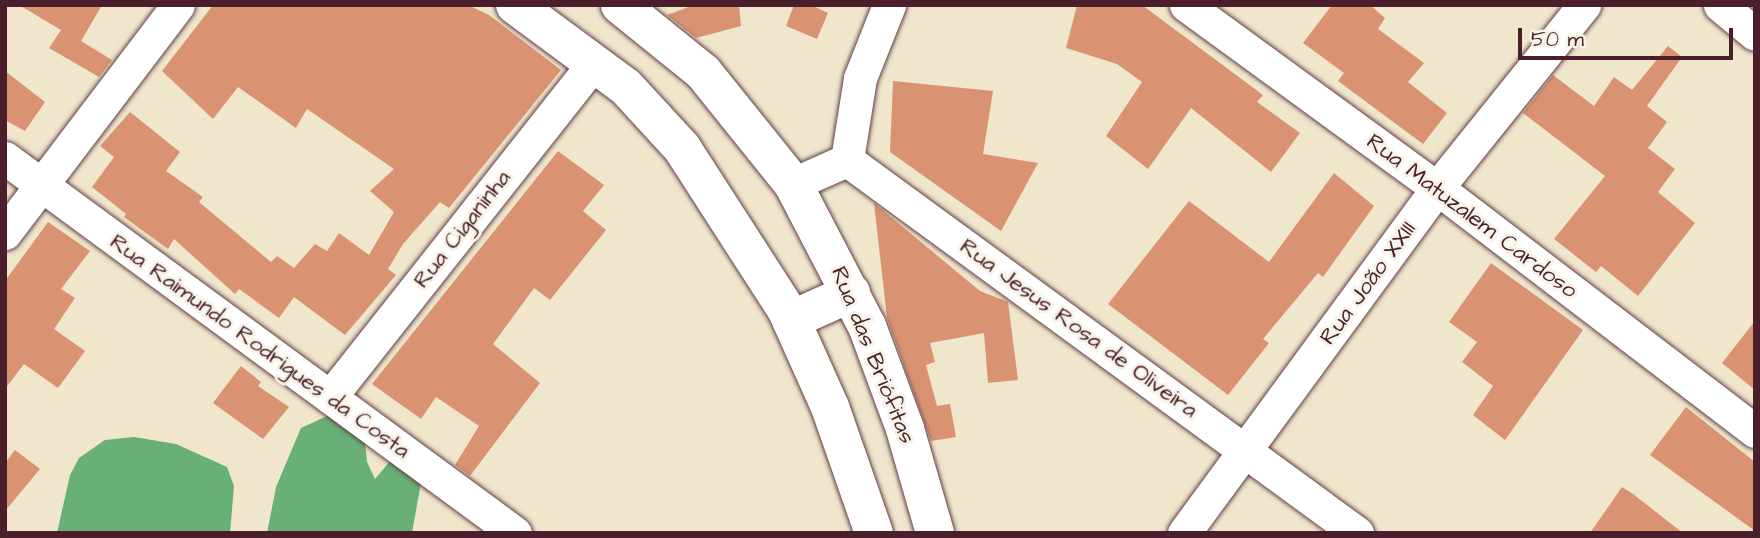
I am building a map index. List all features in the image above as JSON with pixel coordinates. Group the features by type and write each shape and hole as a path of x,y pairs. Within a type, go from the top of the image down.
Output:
{"street":[{"path":"5,233 178,5"},
{"path":"515,5 595,62 625,87 682,148 734,225 791,320 830,407 874,533"},
{"name":"Rua das Briófitas","path":"620,5 703,72 793,184 851,293 905,429 935,533"},
{"path":"793,184 847,160 860,78 889,5"},
{"name":"Rua Matuzalem Cardoso","path":"1186,5 1437,188 1755,431"},
{"name":"Rua João XXIII","path":"1184,533 1437,188 1584,5"},
{"path":"1720,5 1755,34"},
{"name":"Rua Ciganinha","path":"330,397 595,62"},
{"name":"Rua Raimundo Rodrigues da Costa","path":"5,158 515,533"},
{"name":"Rua Jesus Rosa de Oliveira","path":"847,160 1247,449 1357,533"},
{"path":"791,320 851,293"}],"green space":[{"path":"346,414 363,421 367,462 375,479 401,448 422,477 412,533 267,533 276,487 301,428 327,416"},
{"path":"134,437 176,444 227,467 234,486 230,533 57,533 70,475 79,458 105,440"}],"building":[{"path":"19,5 102,5 81,41 112,60 99,77 49,48 61,30"},
{"path":"213,5 468,5 489,15 561,70 449,208 440,202 403,244 388,269 396,275 345,335 294,297 279,318 239,289 235,294 174,239 168,249 124,217 126,214 92,187 114,157 100,146 130,112 180,152 166,171 203,197 199,202 271,262 277,256 294,268 315,244 327,251 339,233 369,255 394,212 370,191 394,169 307,109 296,128 238,87 213,119 162,71"},
{"path":"694,5 739,5 741,26 696,38 667,15"},
{"path":"794,5 811,5 828,13 817,39 786,26"},
{"path":"1077,5 1142,5 1263,95 1257,102 1300,133 1271,172 1191,108 1148,169 1106,136 1142,82 1117,64 1066,48"},
{"path":"1332,5 1370,5 1385,18 1378,29 1424,63 1408,82 1447,113 1423,144 1338,81 1344,73 1303,43"},
{"path":"1668,46 1682,57 1647,106 1667,122 1648,148 1675,169 1658,192 1695,223 1638,296 1601,266 1596,272 1554,239 1605,176 1523,113 1553,75 1594,106 1614,77 1632,90"},
{"path":"5,71 45,102 25,131 5,120"},
{"path":"893,81 993,91 983,154 1038,163 1001,231 890,152"},
{"path":"558,151 604,185 583,211 606,230 550,300 534,288 493,344 540,383 470,476 455,465 479,426 436,397 421,419 372,384"},
{"path":"1334,173 1374,206 1323,277 1318,273 1263,339 1269,343 1228,395 1108,304 1189,201 1269,262"},
{"path":"874,203 980,291 1008,302 1018,380 988,383 984,333 930,343 935,362 926,365 937,406 950,404 956,437 931,441 887,318"},
{"path":"48,222 90,251 61,289 75,298 54,329 85,351 58,388 24,364 5,389 5,281"},
{"path":"1491,263 1583,330 1505,440 1473,415 1493,386 1462,362 1477,342 1449,322"},
{"path":"1755,321 1755,390 1722,363"},
{"path":"241,366 261,382 258,386 289,407 263,439 213,403"},
{"path":"1686,407 1755,462 1755,531 1650,455"},
{"path":"15,450 40,469 5,511 5,463"},
{"path":"1622,487 1633,494 1683,533 1590,533"}]}
